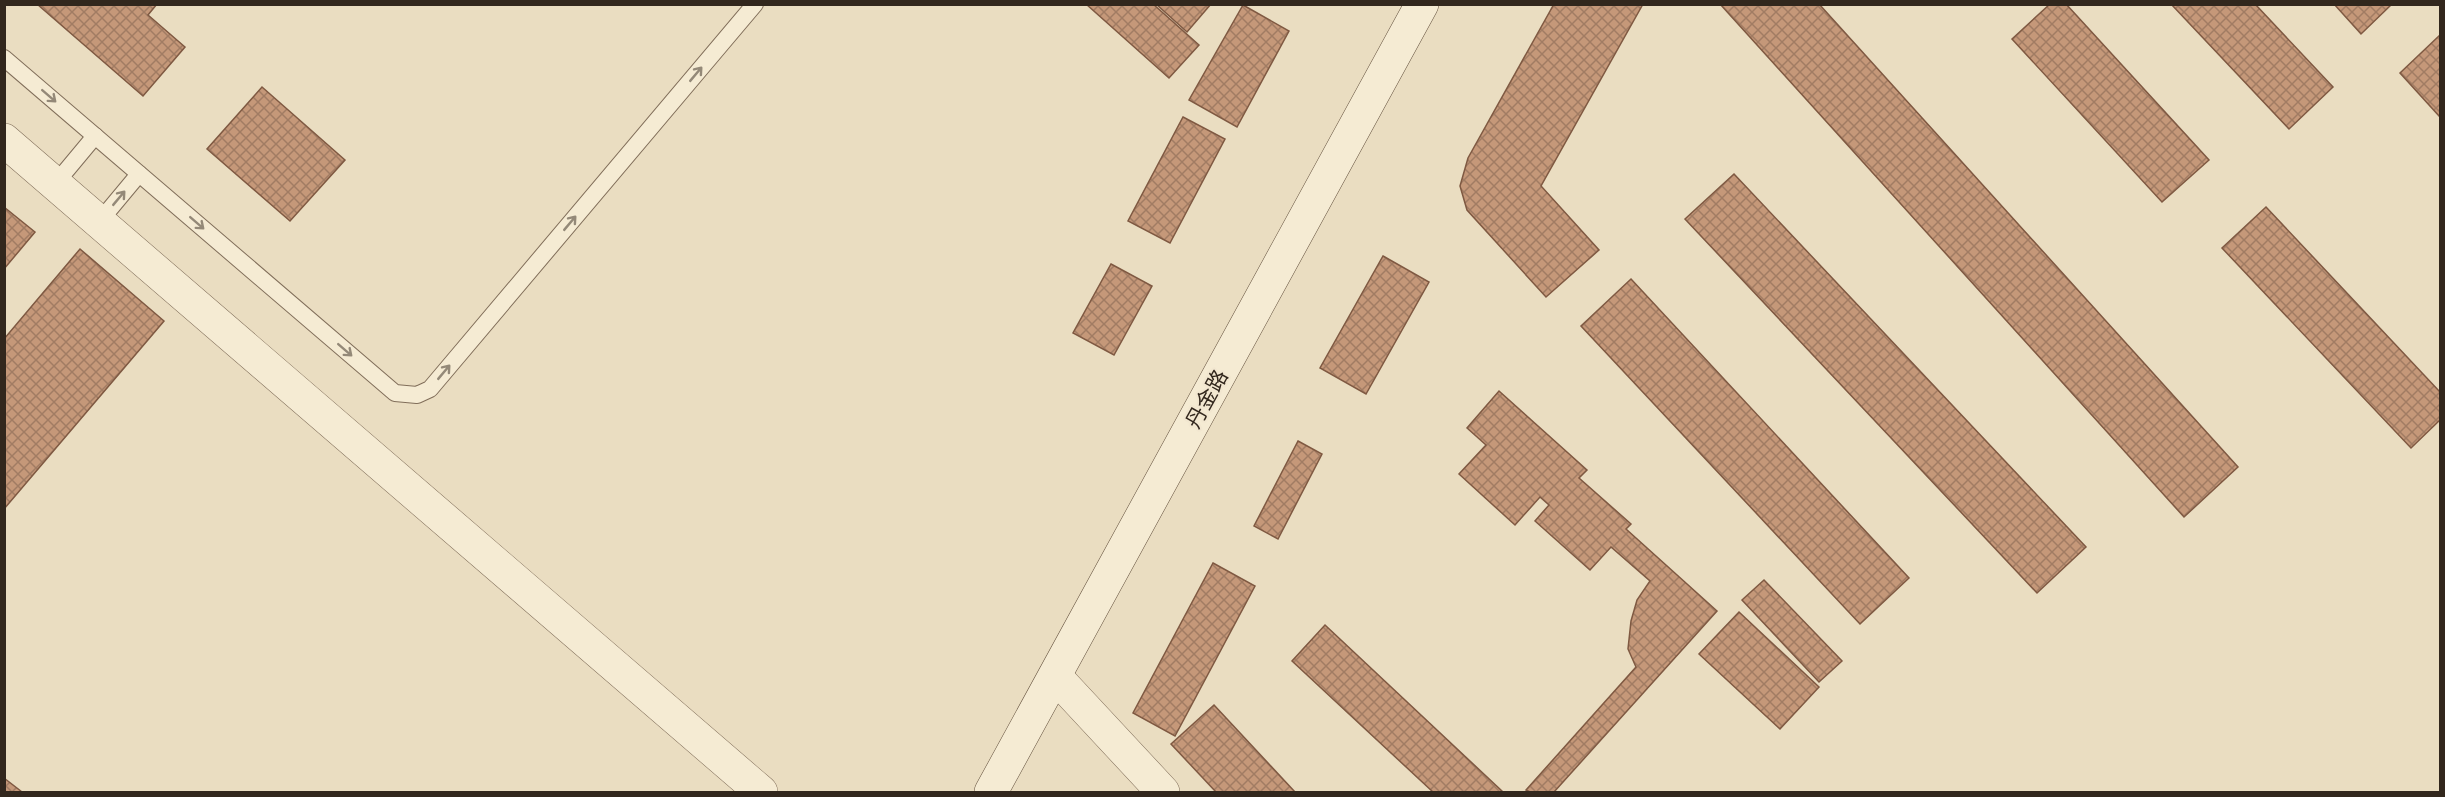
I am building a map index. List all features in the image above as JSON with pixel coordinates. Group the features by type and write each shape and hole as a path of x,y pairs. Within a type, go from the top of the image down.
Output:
{"street":[{"name":"丹金路","path":"991,792 1422,4"},
{"path":"4,140 761,792"},
{"path":"1055,676 1163,792"}],"lane":[{"path":"4,58 395,393 417,395 430,389 755,4"},
{"path":"55,184 95,136"},
{"path":"99,222 139,174"}],"building":[{"path":"37,4 157,4 148,15 185,47 143,96"},
{"path":"1086,4 1153,4 1199,45 1169,78"},
{"path":"1156,4 1211,4 1187,32"},
{"path":"1554,4 1643,4 1541,186 1599,250 1546,297 1467,210 1460,186 1468,158"},
{"path":"1720,4 1819,4 2238,467 2184,517"},
{"path":"2050,4 2066,4 2209,160 2162,202 2012,39"},
{"path":"2171,4 2255,4 2333,87 2289,129"},
{"path":"2334,4 2392,4 2361,34"},
{"path":"1243,5 1289,31 1237,127 1189,100"},
{"path":"2440,35 2440,117 2400,73"},
{"path":"262,87 345,160 290,221 207,149"},
{"path":"1183,117 1225,139 1170,243 1128,221"},
{"path":"1734,174 2086,547 2037,593 1685,219"},
{"path":"4,207 35,232 4,269"},
{"path":"2266,207 2440,392 2440,420 2411,448 2222,248"},
{"path":"80,249 164,321 4,509 4,339"},
{"path":"1383,256 1429,282 1366,394 1320,368"},
{"path":"1111,264 1152,286 1114,355 1073,333"},
{"path":"1631,279 1909,578 1860,624 1581,326"},
{"path":"1499,391 1587,470 1579,478 1631,524 1626,529 1717,611 1554,792 1526,790 1636,667 1628,649 1631,621 1637,600 1650,581 1611,547 1590,570 1535,521 1549,505 1540,497 1515,525 1459,474 1486,445 1467,428"},
{"path":"1298,441 1322,454 1278,539 1254,526"},
{"path":"1213,563 1255,586 1175,736 1133,713"},
{"path":"1764,580 1842,661 1819,682 1742,600"},
{"path":"1739,612 1819,687 1780,729 1699,654"},
{"path":"1325,625 1503,792 1433,792 1292,661"},
{"path":"1214,705 1295,792 1216,792 1171,744"},
{"path":"4,778 22,792 4,792"}]}
